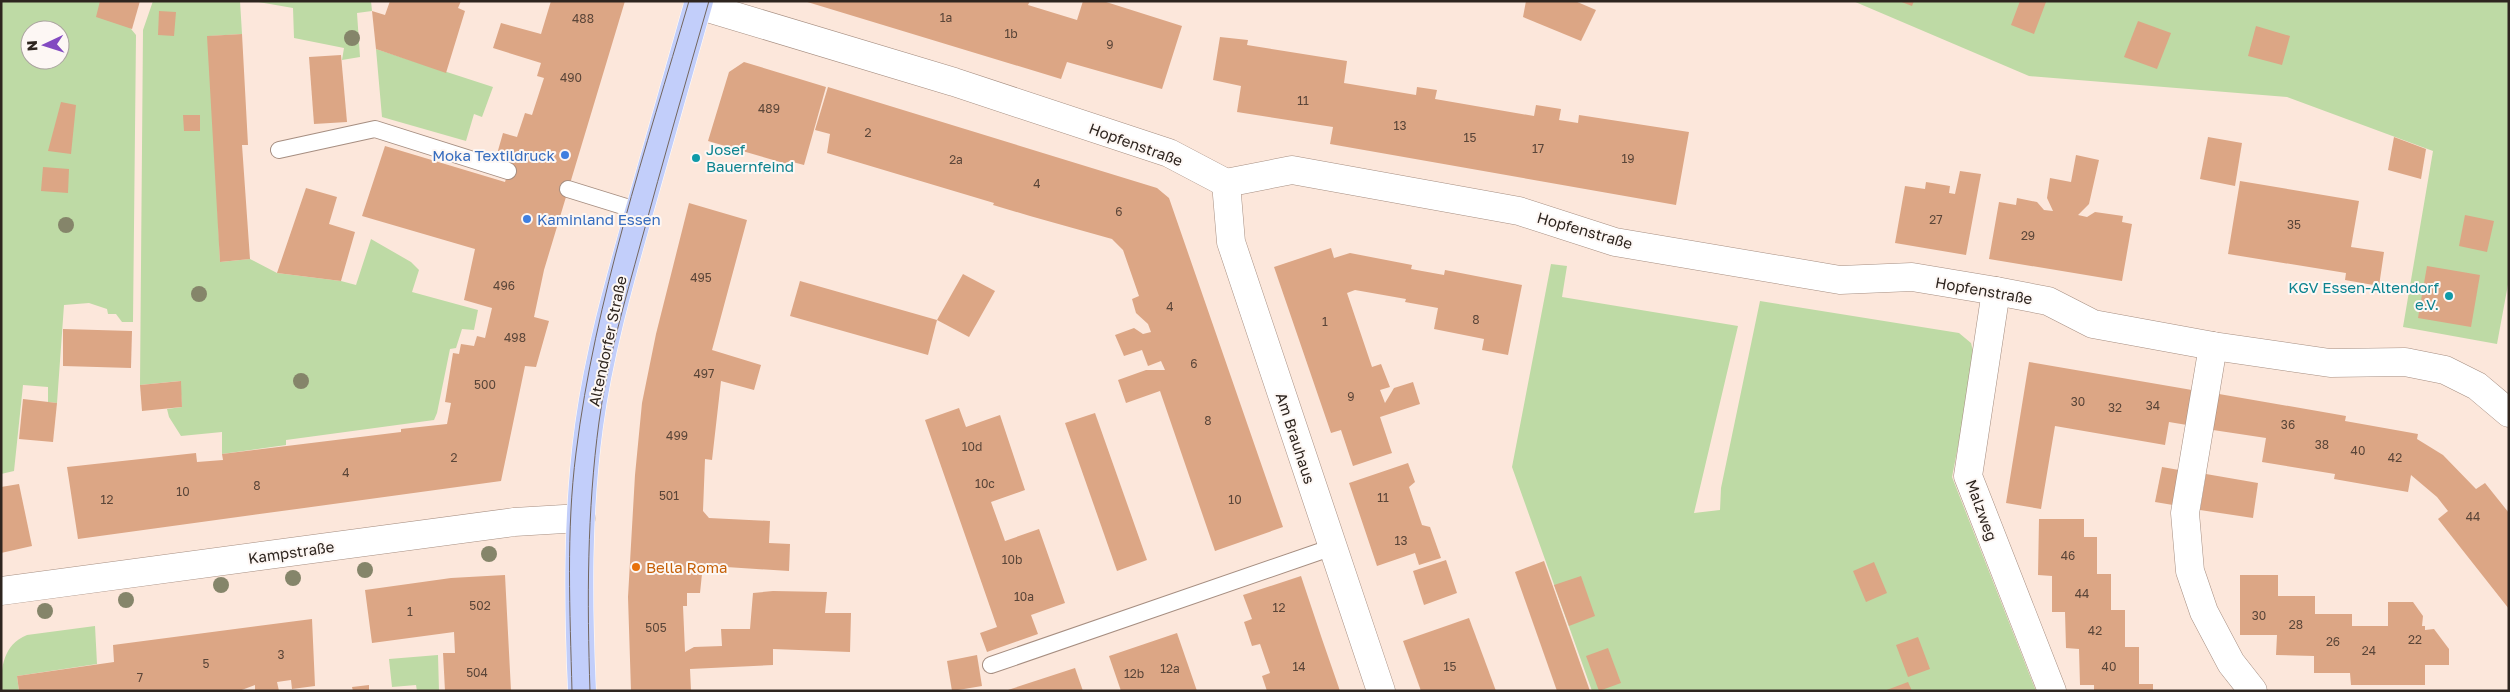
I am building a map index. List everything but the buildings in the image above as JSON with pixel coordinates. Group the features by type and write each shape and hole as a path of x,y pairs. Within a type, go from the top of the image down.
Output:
{"main road":[{"name":"Altendorfer Straße","path":"582,691 579,584 581,518 583,477 595,385 604,339 699,3"}],"street":[{"name":"Hopfenstraße","path":"699,3 954,82 1169,153 1226,183 1292,170 1519,211 1615,242 1840,280 1912,277 1996,291 2048,301 2093,324 2213,346 2330,363 2405,362 2446,370 2477,386 2509,413"},
{"name":"Am Brauhaus","path":"1226,183 1230,242 1381,691"},
{"name":"Malzweg","path":"1996,291 1968,476 2052,691"},
{"path":"2213,346 2185,513 2190,571 2208,621 2231,663 2253,691"},
{"name":"Kampstraße","path":"1,591 514,522 581,518"}],"lane":[{"path":"279,150 375,128 508,171"},
{"path":"568,189 639,211"},
{"path":"992,665 1333,547"}],"green space":[{"path":"1,1 108,1 136,35 133,322 122,322 116,314 108,314 107,309 89,303 64,305 57,403 48,402 48,387 23,385 14,471 1,474"},
{"path":"153,1 240,1 242,34 210,36 220,262 250,259 277,273 341,281 356,285 371,239 411,262 419,270 412,292 478,310 474,330 462,329 456,348 450,349 434,420 286,440 286,445 222,454 222,432 181,436 169,417 167,409 182,407 180,381 140,385 143,30"},
{"path":"253,1 371,1 372,11 357,13 360,57 342,60 344,48 294,38 293,8"},
{"path":"1853,1 2509,1 2509,279 2497,344 2403,327 2433,151 2287,97 2029,76"},
{"path":"376,49 493,87 482,117 474,114 466,141 382,117"},
{"path":"1551,264 1567,266 1562,297 1738,326 1694,513 1720,510 1721,488 1760,301 1959,333 1971,343 1975,359 1952,477 2036,691 1592,691 1512,467"},
{"path":"95,626 97,664 17,676 19,691 1,691 5,658 8,651 19,639 27,635"},
{"path":"438,655 439,691 417,691 416,685 392,687 389,659"}],"tram line":[{"path":"572,691 570,631 571,512 576,453 585,395 609,281 639,168 689,1"},
{"path":"590,691 588,624 590,522 595,455 602,399 623,309 709,1"}],"place":[{"name":"Moka Textildruck","path":"565,155"},
{"name":"Josef Bauernfeind","path":"696,158"},
{"name":"Kaminland Essen","path":"527,219"},
{"name":"KGV Essen-Altendorf e.V.","path":"2449,296"},
{"name":"Bella Roma","path":"636,567"}]}
